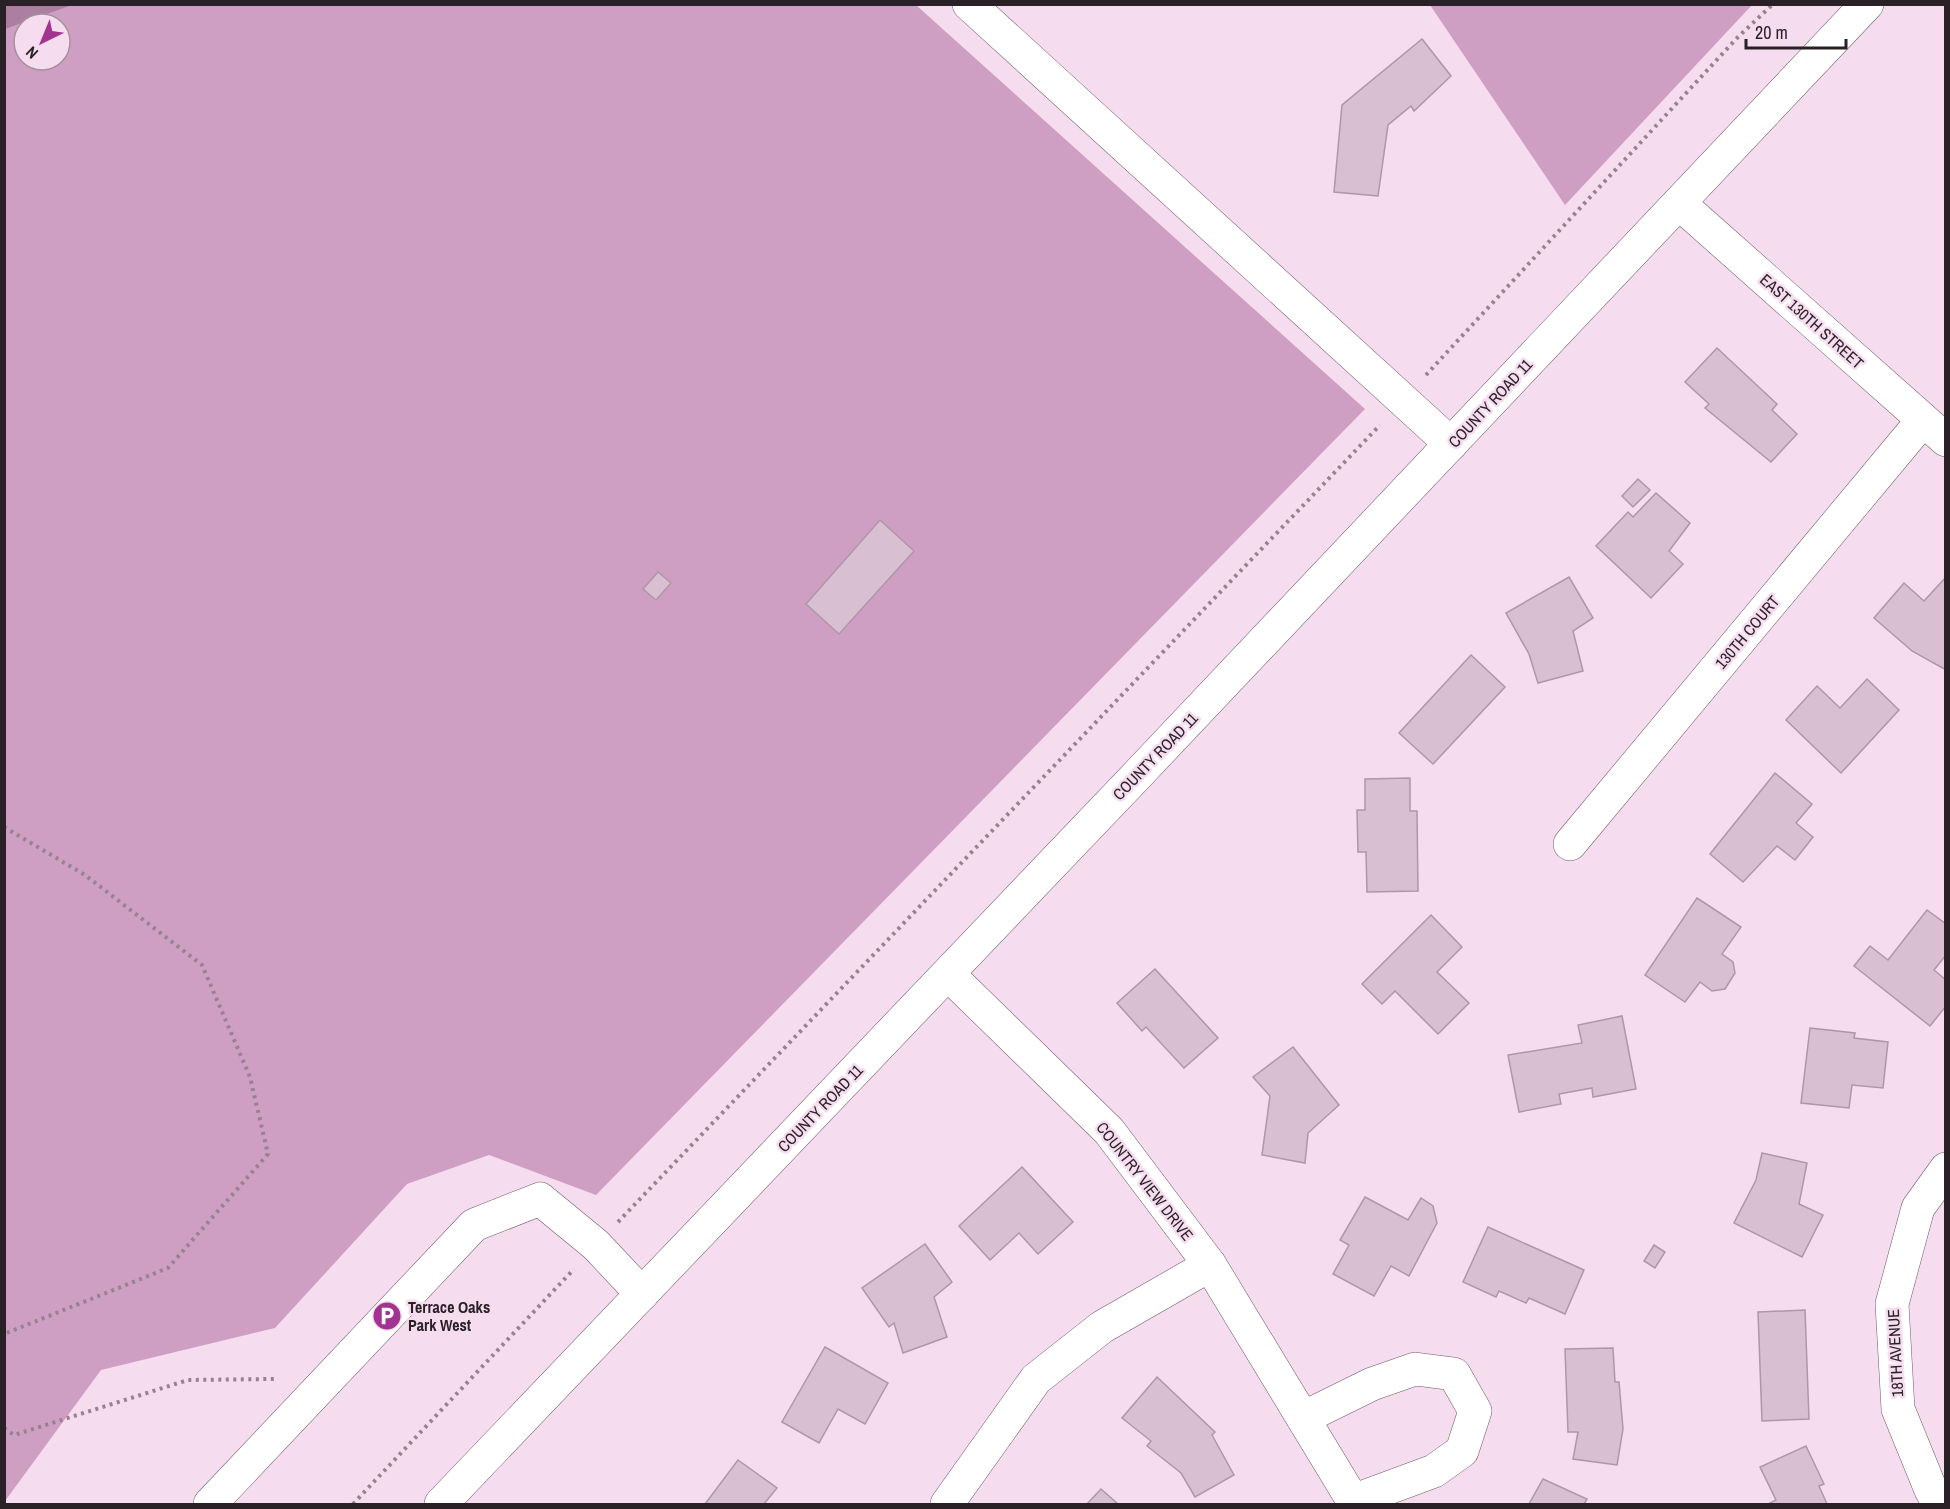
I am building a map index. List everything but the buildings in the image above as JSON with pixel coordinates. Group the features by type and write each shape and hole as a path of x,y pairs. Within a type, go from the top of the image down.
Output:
{"street":[{"path":"969,4 1451,444"},
{"name":"COUNTY ROAD 11","path":"441,1504 948,974 1867,4"},
{"name":"EAST 130TH STREET","path":"1678,203 1934,430"},
{"name":"130TH COURT","path":"1570,844 1934,430"},
{"name":"COUNTRY VIEW DRIVE","path":"948,974 1109,1131 1210,1265 1354,1503 1434,1471 1462,1451 1475,1411 1454,1374 1415,1370 1372,1384 1303,1418"},
{"name":"18TH AVENUE","path":"1939,1504 1898,1409 1892,1304 1918,1208 1946,1169"},
{"path":"210,1504 474,1225 540,1199 596,1245 642,1294"},
{"path":"947,1504 1036,1379 1102,1327 1210,1265"}],"path":[{"path":"353,1504 596,1245 1403,400 1737,38 1773,4"},
{"path":"4,827 86,875 202,965 250,1077 268,1154 168,1268 4,1334"},
{"path":"4,1428 14,1435 188,1380 274,1379"}],"shaded area":[{"path":"5,4 72,4 52,12 12,12 12,26 5,29"},
{"path":"5,5 916,5 1365,409 596,1195 489,1155 407,1184 275,1328 101,1370 5,1501"},
{"path":"1430,5 1752,5 1565,205"}],"place":[{"name":"Terrace Oaks Park West","path":"387,1316"}]}
